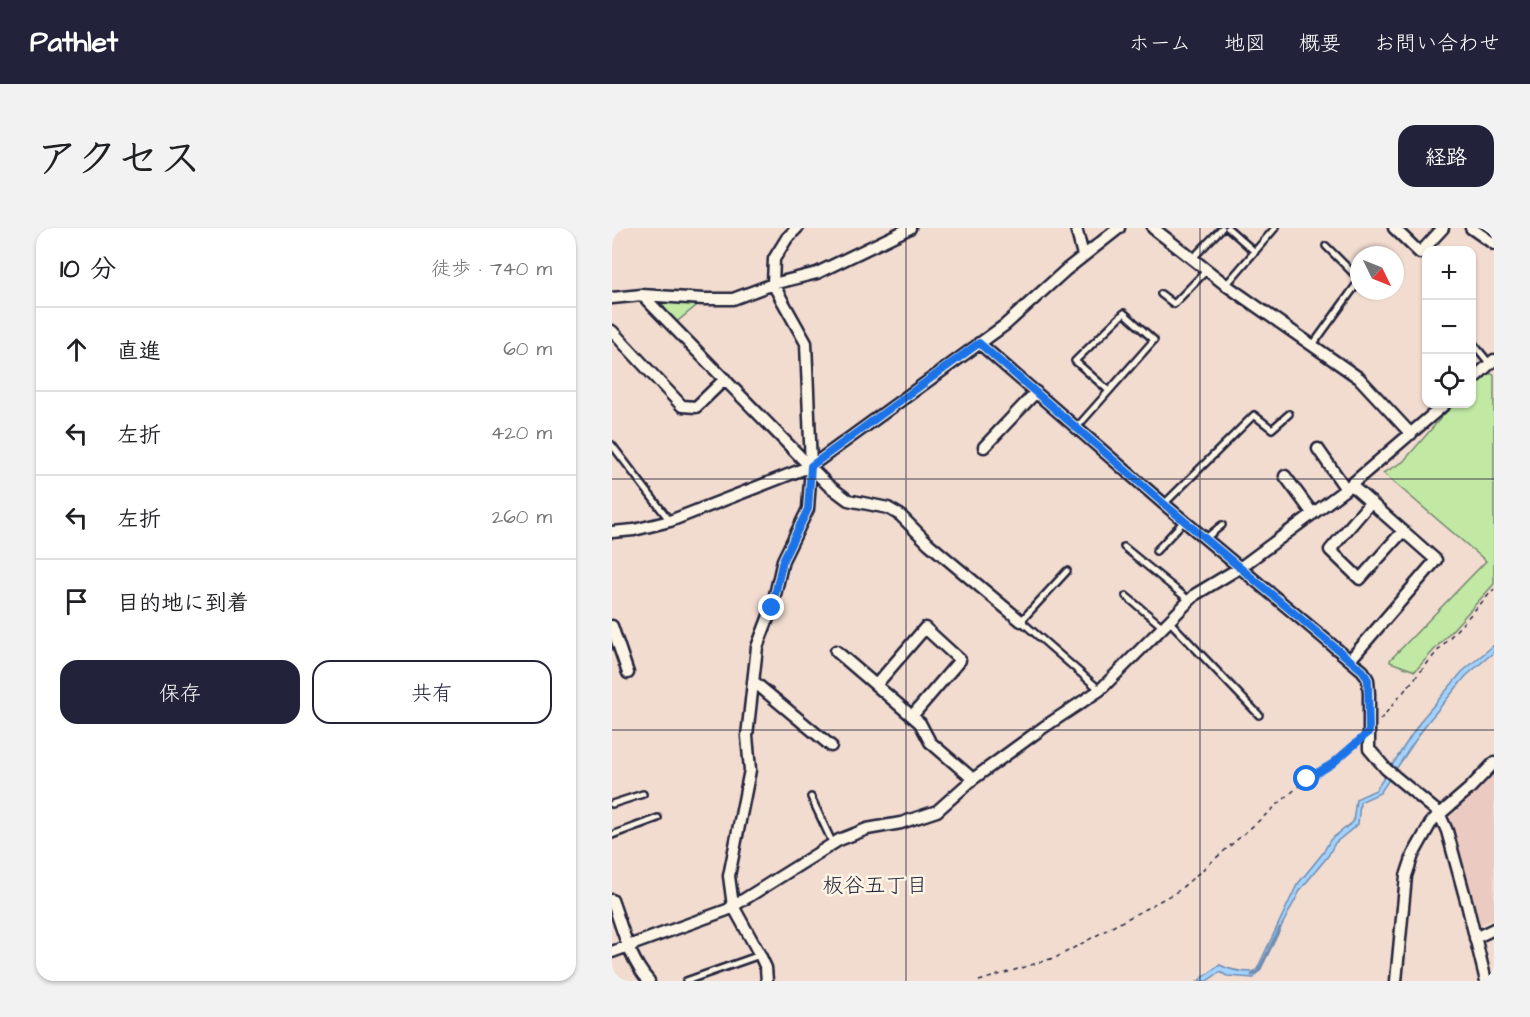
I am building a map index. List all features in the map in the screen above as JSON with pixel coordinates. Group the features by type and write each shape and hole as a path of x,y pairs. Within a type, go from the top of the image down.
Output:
{"street":[{"path":"767,981 766,968 733,906 729,876 750,770 747,736 757,647 772,608 783,560 808,509 811,466 806,343 774,284 774,259 796,228"},
{"path":"612,298 642,295 733,299 774,284 817,273 910,228"},
{"path":"1076,228 1083,255"},
{"path":"612,532 634,530 670,521 811,466 1005,325 1083,255 1119,228"},
{"path":"1153,228 1226,285 1359,378 1411,434"},
{"path":"1394,228 1420,253 1443,228"},
{"path":"1471,228 1494,244"},
{"path":"642,295 828,485 848,500 888,508 900,515 929,544 1021,621"},
{"path":"612,331 682,406 696,407 725,379"},
{"path":"979,343 1164,504 1363,671 1368,680 1369,749 1390,773 1439,813 1447,831 1486,981"},
{"path":"1476,376 1492,362"},
{"path":"984,447 1036,392"},
{"path":"612,952 727,910 832,844 867,829 901,823 937,810 973,779 1044,727 1101,690 1196,594 1241,567 1349,487 1440,408"},
{"path":"1318,449 1349,487 1371,502 1436,560 1350,660"},
{"path":"1285,476 1313,514"},
{"path":"1371,502 1329,550 1360,579 1403,531"},
{"path":"612,626 628,673"},
{"path":"876,685 925,628 960,660 912,716"},
{"path":"836,651 920,723 930,742 973,779"},
{"path":"753,681 831,746"},
{"path":"1396,981 1406,876 1413,855 1424,833 1439,813 1469,789 1494,763"},
{"path":"612,900 628,945 640,971 649,981"},
{"path":"1475,938 1494,929"}],"lane":[{"path":"1191,259 1222,228"},
{"path":"1228,228 1255,252"},
{"path":"1226,285 1275,228"},
{"path":"1326,246 1350,271"},
{"path":"1161,294 1174,304 1207,270"},
{"path":"1312,346 1350,293"},
{"path":"1077,427 1109,391 1154,340 1124,313 1075,361 1109,391"},
{"path":"1476,346 1492,362"},
{"path":"1164,504 1254,415 1272,429 1288,414"},
{"path":"612,445 670,521"},
{"path":"1156,552 1185,520"},
{"path":"1206,538 1222,525"},
{"path":"1124,547 1190,601"},
{"path":"1067,571 1021,621 1101,690"},
{"path":"1126,596 1167,625 1259,715"},
{"path":"612,804 643,794"},
{"path":"811,797 832,844"},
{"path":"612,835 658,818"},
{"path":"686,981 760,955"}],"path":[{"path":"979,981 1057,957 1178,891 1307,779 1339,759 1369,732 1494,589"}],"shaded area":[{"path":"1494,774 1494,919 1480,924 1449,818"}],"green space":[{"path":"657,295 701,302 674,324"},
{"path":"1489,373 1494,375 1494,584 1415,671 1390,662 1390,660 1486,561 1383,473 1403,462 1450,408 1476,408 1476,382"}],"water":[{"path":"1494,645 1494,652 1466,676 1427,723 1380,793 1360,802 1358,824 1335,843 1328,856 1301,889 1254,978 1227,976 1220,972 1207,981 1198,981 1220,965 1240,971 1253,972 1257,969 1297,885 1323,853 1330,840 1353,822 1356,799 1376,790 1422,719 1462,672"}],"waterway":[{"path":"1252,975 1259,971 1280,928"}],"district":[{"name":"板谷五丁目","path":"875,885"}],"route":[{"path":"772,608 783,560 808,509 811,466 979,343 1164,504 1363,671 1368,680 1370,694 1368,697 1369,732 1347,753 1307,779"}]}
